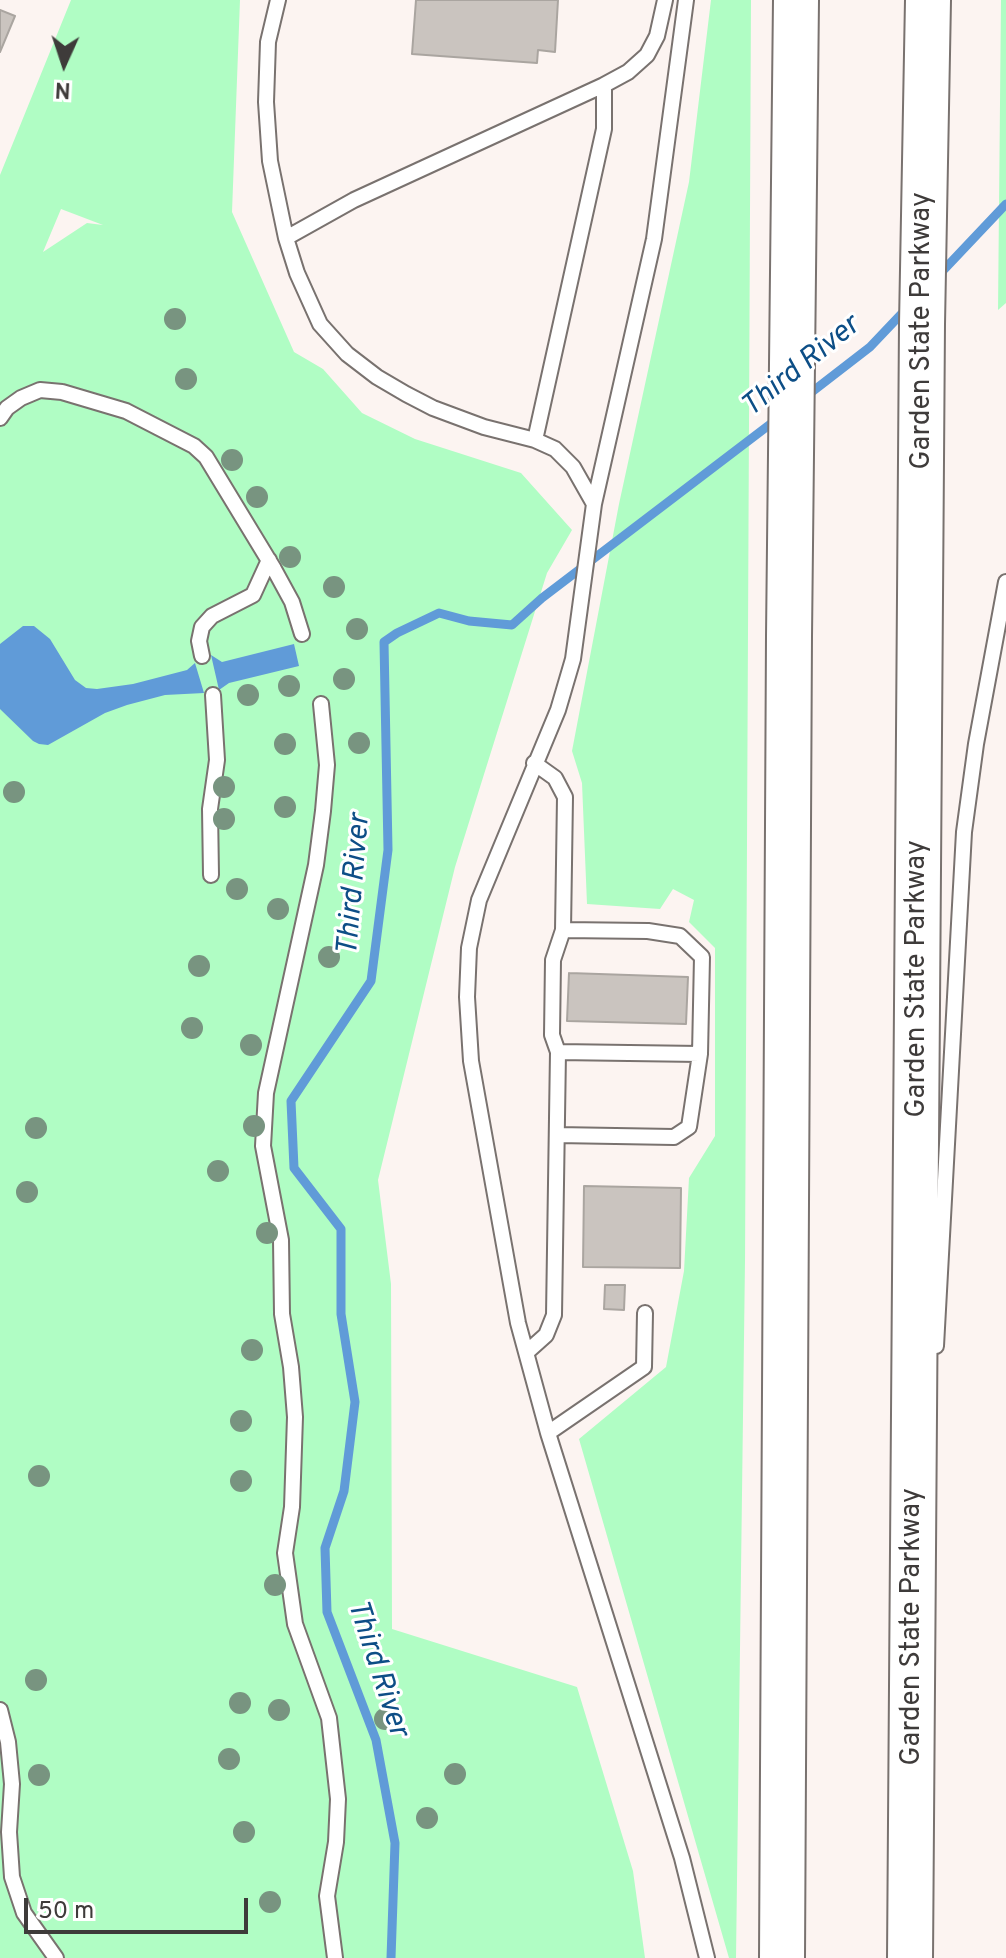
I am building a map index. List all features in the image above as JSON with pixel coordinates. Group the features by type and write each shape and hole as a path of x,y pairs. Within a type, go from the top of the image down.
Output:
{"highway":[{"path":"782,1958 789,636 796,0"},
{"name":"Garden State Parkway","path":"910,1958 922,324 928,0"}],"lane":[{"path":"278,0 268,42 266,102 270,161 286,238 297,273 320,324 347,354 377,377 433,408 555,449 573,467 594,504"},
{"path":"286,238 354,200 628,72 647,55 657,36 665,0"},
{"path":"686,0 654,239 594,504 573,659 558,710 479,900 469,948 467,997 471,1061 518,1323 548,1433 682,1858 707,1958"},
{"path":"535,440 604,129 604,85"},
{"path":"0,418 21,398 40,390 62,392 126,411 194,446 206,457 269,560 292,602 302,634"},
{"path":"202,656 199,641 202,627 212,616 253,595 269,560"},
{"path":"935,1356 964,832 978,730 1006,582"},
{"path":"211,875 210,809 217,760 213,695"},
{"path":"321,704 327,765 316,865 266,1093 263,1146 281,1240 282,1314 295,1417 292,1507 285,1553 295,1624 329,1718 338,1799 336,1842 327,1896 335,1958"},
{"path":"527,1352 546,1335 554,1315 558,1052 552,1035 553,960 563,930 565,797 555,778 534,763"},
{"path":"557,1135 674,1137 689,1127 700,1054 702,957 680,936 648,931 563,930"},
{"path":"558,1052 700,1054"},
{"path":"548,1433 644,1367 645,1313"},
{"path":"911,1802 928,1483"},
{"path":"0,1710 8,1742 12,1784 9,1832 12,1877 24,1913 56,1958"}],"green space":[{"path":"71,0 240,0 232,212 294,352 323,369 362,413 415,439 521,473 572,530 547,573 455,867 378,1180 391,1284 392,1629 577,1687 633,1871 645,1958 0,1958 0,175","holes":["61,209 103,225 87,223 43,252"]},
{"path":"711,0 751,0 745,1261 736,1958 729,1958 579,1439 666,1367 684,1271 689,1178 715,1136 715,948 689,922 694,900 673,889 660,909 587,904 582,783 572,751 619,504 689,182"},
{"path":"1001,0 1006,0 1006,303 998,310"}],"water":[{"path":"23,626 34,626 50,639 75,680 86,688 133,684 187,670 195,663 204,693 165,695 127,705 105,713 48,745 39,744 0,709 0,644"},
{"path":"294,644 299,666 229,683 219,690 211,655 222,662"}],"building":[{"path":"416,0 558,0 555,52 538,50 537,63 412,54"},
{"path":"0,10 15,16 0,52"},
{"path":"569,973 688,977 686,1024 567,1021"},
{"path":"584,1186 681,1188 680,1268 583,1267"},
{"path":"605,1285 625,1285 624,1310 604,1309"}],"waterway":[{"name":"Third River","path":"937,277 1006,204"},
{"name":"Third River","path":"804,398 870,347 907,308"},
{"name":"Third River","path":"391,1958 395,1843 376,1740 327,1612 325,1548 344,1491 355,1402 341,1314 341,1229 294,1168 291,1101 371,981 388,850 384,642 439,613 469,621 512,625 542,598 777,419"}]}
